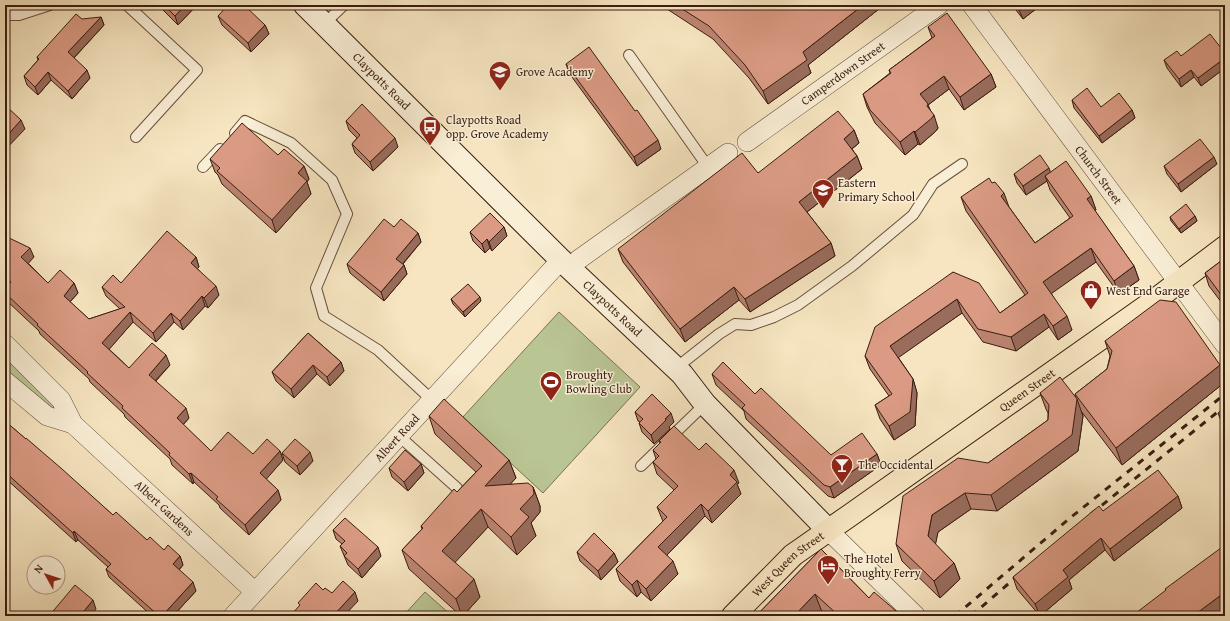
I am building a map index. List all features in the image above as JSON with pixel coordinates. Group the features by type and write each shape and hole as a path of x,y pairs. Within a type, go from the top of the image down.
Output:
{"main road":[{"name":"Claypotts Road","path":"305,5 566,264 682,374 705,404 828,530"},
{"name":"Queen Street","path":"828,530 1138,312 1225,247"},
{"name":"West Queen Street","path":"733,616 794,554 828,530"}],"street":[{"name":"Camperdown Street","path":"747,142 939,5"},
{"name":"Church Street","path":"972,5 1224,342"},
{"path":"566,264 578,260 728,153"},
{"name":"Albert Road","path":"233,616 432,400 566,264"},
{"name":"Albert Gardens","path":"5,344 61,400 73,424 255,592"},
{"name":"Albert Gardens","path":"5,381 47,416 73,424"},
{"name":"Claypotts Road","path":"828,530 916,616"}],"lane":[{"path":"5,15 19,16 50,5"},
{"path":"127,5 197,70 136,137"},
{"path":"324,24 344,5"},
{"path":"629,55 708,167"},
{"path":"203,167 245,122 291,144 332,180 348,214 316,288 324,316 378,350 432,400"},
{"path":"676,368 719,334 735,324 751,325 774,317 804,300 852,266 914,215 933,184 962,164"},
{"path":"640,466 705,404"},
{"path":"399,436 457,488"}],"green space":[{"name":"Broughty Bowling Club","path":"559,312 640,387 543,493 462,418"},
{"path":"5,355 56,405 51,410 5,372"},
{"path":"425,592 452,616 403,616"}],"building":[{"path":"164,5 185,5 175,16"},
{"path":"228,5 244,5 265,25 248,43 218,16"},
{"path":"676,5 863,5 803,52 807,60 763,91 745,65 709,26"},
{"path":"1015,5 1026,5 1019,10"},
{"path":"947,13 991,74 960,97 944,76 920,94 934,115 932,118 900,142 870,110 863,94 891,73 889,70 935,36 928,27"},
{"path":"76,14 82,19 101,17 68,52 87,70 68,91 48,72 35,87 24,76 39,59 37,57"},
{"path":"1210,34 1225,53 1225,58 1198,78 1191,70 1179,79 1164,60 1177,51 1181,56"},
{"path":"589,47 658,140 634,157 566,64"},
{"path":"1087,88 1101,107 1119,93 1132,110 1099,136 1072,100"},
{"path":"362,104 395,138 370,162 352,144 360,135 346,121"},
{"path":"5,105 21,120 5,138"},
{"path":"838,111 854,130 844,139 857,156 799,202 831,243 745,299 734,287 680,329 618,249 742,153 758,173"},
{"path":"242,123 278,155 284,149 304,166 298,173 307,181 272,220 217,171 220,168 210,159"},
{"path":"1200,139 1214,157 1178,184 1164,166"},
{"path":"1040,155 1049,168 1023,186 1014,174"},
{"path":"1066,161 1091,196 1087,199 1134,266 1114,281 1091,248 1043,282 1067,316 1053,326 1044,314 1011,337 978,329 957,299 890,346 913,379 910,412 889,426 875,405 892,394 865,356 875,327 953,272 979,283 1000,313 1028,293 961,197 989,178 992,183 995,182 1004,193 1001,196 1035,243 1073,216 1045,176"},
{"path":"1186,204 1195,216 1179,229 1170,217"},
{"path":"490,213 504,227 489,242 487,239 482,244 470,232"},
{"path":"384,219 394,227 401,219 418,233 396,259 404,265 381,292 347,264"},
{"path":"167,231 196,257 191,263 216,286 204,298 202,296 180,321 171,313 153,333 130,312 102,343 129,368 152,343 166,355 149,375 186,408 177,418 211,451 228,432 253,454 267,439 280,451 260,473 278,490 245,525 216,499 218,497 191,473 189,474 169,455 170,453 122,408 123,406 5,293 5,289 11,282 5,279 5,236 30,248 21,257 48,283 60,270 74,283 64,296 89,319 125,307 102,287 113,275 121,283"},
{"path":"1225,258 1225,300 1205,273"},
{"path":"468,284 480,297 463,312 451,299"},
{"path":"1160,300 1176,302 1220,365 1116,448 1075,394 1107,369 1112,351 1105,341"},
{"path":"308,333 341,362 327,377 313,365 291,389 272,372"},
{"path":"723,362 755,394 761,388 831,455 862,433 877,454 830,487 824,485 742,408 745,405 712,374"},
{"path":"1060,377 1077,399 1072,435 991,495 965,493 932,515 928,536 954,563 934,581 896,544 903,496 958,458 988,463 1048,420 1049,405 1040,393"},
{"path":"652,394 671,413 651,435 639,423 643,419 635,412"},
{"path":"444,399 509,460 485,486 528,483 533,487 534,494 520,509 529,517 511,537 481,509 442,551 474,579 456,599 402,550 423,528 421,526 454,489 457,492 482,466 429,416"},
{"path":"1225,408 1225,423 1218,413"},
{"path":"5,421 62,469 113,515 116,512 147,540 150,537 164,550 168,545 180,556 173,564 193,582 162,616 159,616 106,569 111,564 74,531 73,533 5,472"},
{"path":"674,426 699,450 706,443 734,470 730,475 737,482 708,511 701,504 658,547 673,561 646,589 637,580 632,585 616,569 667,517 657,507 678,486 653,462 659,456 653,450 661,442 659,441"},
{"path":"295,439 310,452 297,466 282,453"},
{"path":"405,450 421,464 404,482 389,468"},
{"path":"1158,470 1178,496 1110,549 1101,538 1063,570 1068,577 1035,604 1013,577 1099,506 1103,511"},
{"path":"345,518 378,547 358,569 344,556 347,553 340,546 345,541 333,530"},
{"path":"594,533 614,553 598,571 577,552"},
{"path":"1225,545 1225,592 1193,616 1132,616 1166,590 1165,589"},
{"path":"821,549 869,598 874,592 896,611 891,616 839,616 815,594 794,616 756,616"},
{"path":"343,581 355,592 333,616 290,616 300,605 298,603 316,583 323,590 325,588 332,593"},
{"path":"75,585 93,600 80,616 49,616"}],"railway":[{"path":"955,616 1070,518 1225,394"},
{"path":"1091,514 1225,406"},
{"path":"971,616 1022,572"}],"place":[{"name":"Grove Academy","path":"500,92"},
{"name":"Claypotts Road opp. Grove Academy","path":"430,146"},
{"name":"Eastern Primary School","path":"823,210"},
{"name":"West End Garage","path":"1091,310"},
{"name":"Broughty Bowling Club","path":"551,402"},
{"name":"The Occidental","path":"842,484"},
{"name":"The Hotel Broughty Ferry","path":"828,586"}]}
